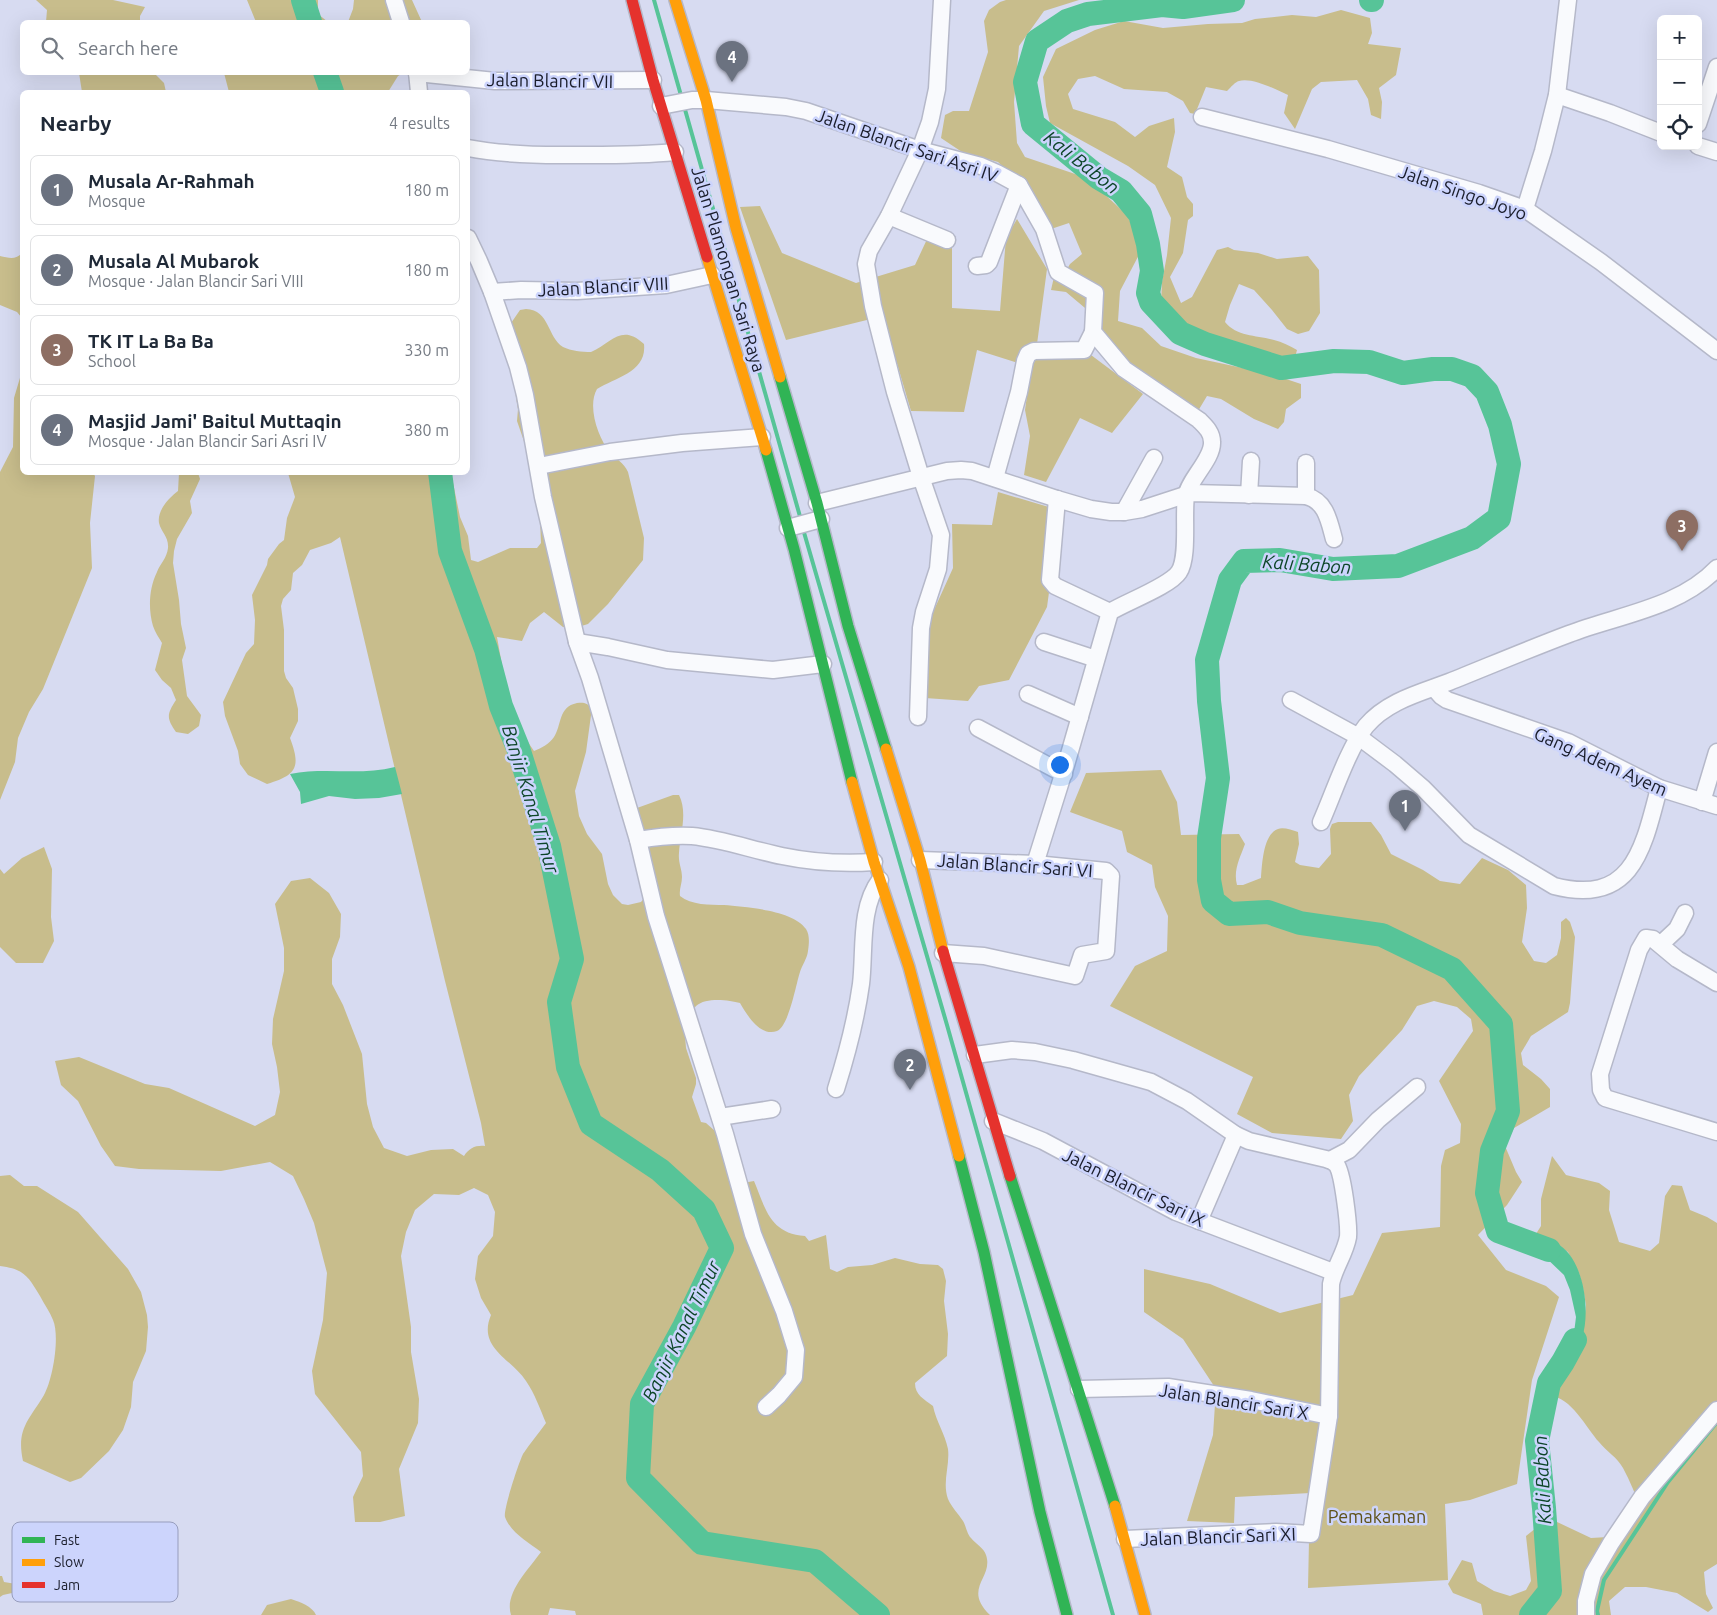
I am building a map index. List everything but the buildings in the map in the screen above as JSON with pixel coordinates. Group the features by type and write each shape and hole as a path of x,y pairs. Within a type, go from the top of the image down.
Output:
{"street":[{"path":"394,0 400,20"},
{"name":"Jalan Plamongan Sari Raya","path":"632,0 653,80 666,105 676,152 762,437 803,524 794,549 874,862 909,967 984,1252 1040,1512 1067,1615"},
{"path":"675,0 699,100 817,503"},
{"path":"918,717 921,628 924,612 938,569 941,535 895,392 873,306 866,264 869,252 889,216 920,150 930,122 937,89 942,0"},
{"path":"1525,209 1543,151 1556,95 1568,0"},
{"path":"1702,112 1717,67"},
{"path":"417,75 419,90"},
{"name":"Jalan Blancir VII","path":"436,75 495,81 653,80"},
{"path":"1556,95 1657,131"},
{"name":"Jalan Blancir Sari Asri IV","path":"666,105 699,100 786,107 806,111 920,150 981,166 997,173 1019,185 1044,230 1058,272 1095,293 1093,332"},
{"name":"Jalan Singo Joyo","path":"1202,117 1328,148 1525,209 1601,262 1717,351"},
{"path":"1702,147 1717,152"},
{"path":"470,148 495,154 534,155 636,156 676,152"},
{"path":"977,266 986,265 989,262 1019,185"},
{"path":"889,216 947,240"},
{"path":"470,242 492,292 518,366 525,395 542,497 577,642 590,678 638,840 656,916 720,1117 753,1234 784,1311 796,1350 794,1377 766,1407"},
{"name":"Jalan Blancir VIII","path":"492,292 521,290 577,291 666,285 712,276"},
{"path":"995,478 1028,354 1034,351 1084,350 1093,332 1124,369 1198,420 1209,430 1211,436 1212,446 1186,495 1184,554 1179,572 1165,583 1110,612 1064,774 1035,864"},
{"path":"538,466 610,452 682,443 762,437"},
{"path":"1124,512 1154,458"},
{"path":"1249,495 1251,461"},
{"path":"1306,463 1306,496"},
{"path":"1145,1615 1125,1539 1079,1389 1057,1327 993,1121 975,1055 943,953 920,860 848,626 803,524 817,503 947,471 961,470 972,471 1091,509 1124,512 1149,507 1186,495 1206,493 1306,496 1313,498 1321,505 1326,513 1334,538"},
{"path":"1058,499 1050,580 1055,586 1110,612"},
{"path":"1320,822 1359,737 1375,717 1392,705 1414,694 1434,688 1570,633 1667,602 1696,585 1717,568"},
{"path":"577,642 667,660 773,670 822,664"},
{"path":"1044,642 1096,659"},
{"name":"Gang Adem Ayem","path":"1434,688 1447,700 1568,742 1658,788 1710,804"},
{"path":"1028,694 1080,716"},
{"path":"1291,700 1359,737 1395,764 1423,788 1469,835 1554,886 1568,890 1597,890 1619,881 1628,871 1641,847 1651,818 1658,788"},
{"path":"978,728 1064,774"},
{"path":"1710,804 1717,752"},
{"path":"638,840 668,836 693,836 743,845 781,856 857,864 874,862"},
{"name":"Jalan Blancir Sari VI","path":"920,860 1035,864 1106,871 1110,874 1111,878 1106,951 1081,956 1076,976 984,956 943,953"},
{"path":"836,1088 850,1044 860,984 867,908 880,880"},
{"path":"1660,944 1677,929 1685,913"},
{"path":"1717,982 1676,959 1660,944 1653,939 1647,938 1641,944 1599,1080 1600,1090 1605,1098 1717,1132"},
{"path":"975,1055 1012,1050 1035,1052 1073,1060 1151,1082 1187,1101 1236,1135 1249,1141 1330,1160 1336,1164 1340,1173 1348,1236 1333,1272 1330,1311 1329,1416"},
{"path":"1330,1160 1349,1150 1378,1120 1417,1086"},
{"path":"720,1117 772,1108"},
{"name":"Jalan Blancir Sari IX","path":"993,1121 1043,1141 1176,1212 1333,1272"},
{"path":"1199,1220 1236,1135"},
{"name":"Jalan Blancir Sari X","path":"1079,1389 1168,1387 1251,1400 1329,1416"},
{"path":"1586,1615 1586,1601 1593,1574 1611,1543 1642,1497 1717,1410"},
{"name":"Jalan Blancir Sari XI","path":"1125,1539 1276,1532 1311,1534 1329,1416"}],"green space":[{"path":"36,0 113,0 145,7 140,20 46,20 47,10"},
{"path":"247,0 318,0 318,14 326,20 255,20"},
{"path":"354,0 412,0 421,20 349,20"},
{"path":"1006,0 1079,0 1044,11 1019,46 1014,102 1017,143 1025,157 1081,176 1100,190 1128,216 1141,251 1120,291 1118,321 1142,328 1161,346 1196,358 1271,374 1301,384 1301,398 1286,409 1284,422 1278,429 1254,419 1221,399 1207,396 1198,411 1130,368 1112,349 1100,325 1101,291 1066,271 1070,264 1082,254 1069,223 1039,233 1015,178 998,162 962,152 941,138 945,115 953,111 969,111 988,52 984,21 989,10"},
{"path":"1341,10 1370,18 1372,33 1368,44 1401,48 1396,75 1379,88 1382,102 1381,119 1371,115 1368,99 1357,80 1321,82 1312,89 1295,129 1284,113 1288,95 1251,81 1244,80 1238,82 1227,91 1206,87 1195,114 1190,113 1183,101 1167,92 1124,89 1095,76 1078,79 1068,94 1073,109 1115,122 1135,137 1149,126 1174,118 1175,132 1167,167 1182,177 1187,197 1193,204 1193,216 1188,220 1183,253 1170,277 1181,303 1192,297 1217,250 1228,247 1277,259 1308,256 1319,270 1320,313 1309,331 1298,334 1287,329 1254,290 1239,284 1225,322 1241,333 1268,338 1297,350 1294,361 1210,334 1192,332 1174,325 1161,303 1171,218 1155,185 1128,166 1050,123 1043,77 1056,49 1095,30 1124,21 1163,28 1242,23 1255,19 1292,15 1316,17"},
{"path":"79,75 156,75 164,83 166,90 82,90"},
{"path":"225,75 400,75 389,90 228,90"},
{"path":"760,206 782,253 856,283 915,265 929,235 952,237 952,308 1000,311 1006,238 1017,219 1047,269 1037,344 1087,352 1143,394 1112,433 1080,418 1046,482 1024,475 1030,436 1025,410 1031,367 977,350 964,412 911,411 883,316 786,340 740,207"},
{"path":"20,255 20,316 17,312 0,305 0,256 15,258"},
{"path":"1054,277 1096,293 1091,313 1066,292 1051,290"},
{"path":"526,309 540,314 558,343 569,349 591,352 623,335 636,338 644,344 644,353 641,361 629,372 597,389 593,404 595,422 602,439 610,452 628,472 644,538 643,560 608,604 588,624 575,628 563,627 544,612 530,623 522,641 497,637 509,704 517,726 534,751 550,742 557,732 563,712 571,705 582,703 592,708 586,752 575,791 579,816 587,834 602,854 608,884 613,895 622,904 628,905 641,902 645,897 637,808 673,795 679,795 683,809 679,856 682,877 680,896 701,904 744,907 780,914 800,923 806,929 809,940 807,954 800,972 792,1004 781,1028 777,1031 765,1031 750,1019 740,1003 724,1000 711,1000 700,1003 684,1023 686,1048 696,1078 692,1097 701,1122 706,1123 715,1131 737,1184 754,1181 766,1210 777,1225 784,1230 805,1236 809,1241 826,1235 830,1269 837,1272 848,1267 872,1265 895,1258 920,1264 938,1265 943,1269 946,1281 944,1301 948,1334 947,1356 915,1383 915,1387 921,1396 933,1406 947,1443 946,1493 948,1499 963,1521 970,1536 986,1555 986,1570 979,1590 979,1597 982,1606 990,1615 576,1615 575,1611 550,1608 548,1615 511,1615 511,1598 514,1590 541,1552 511,1528 505,1517 506,1505 523,1454 546,1423 535,1396 526,1381 492,1345 489,1336 488,1326 491,1315 481,1298 475,1279 478,1256 493,1236 495,1212 488,1195 474,1188 459,1195 434,1194 415,1210 406,1232 401,1256 411,1327 411,1352 419,1399 418,1423 399,1469 405,1516 380,1522 355,1522 353,1497 363,1476 361,1452 315,1394 312,1371 323,1320 327,1273 314,1223 293,1176 270,1162 221,1171 139,1169 115,1166 101,1146 78,1101 61,1085 55,1061 79,1057 145,1084 169,1088 255,1126 275,1115 280,1092 272,1044 273,1019 284,971 284,948 275,904 291,881 310,878 329,893 341,914 340,937 332,959 332,984 343,1005 362,1054 367,1104 373,1127 384,1148 407,1156 431,1150 453,1149 464,1156 473,1148 485,1146 340,537 331,543 310,550 302,565 293,573 291,590 283,599 281,606 284,630 284,671 286,678 293,688 298,709 298,721 290,738 295,763 294,769 290,773 277,781 267,784 248,775 240,764 238,751 225,716 223,702 246,653 254,644 255,620 252,595 267,565 268,559 284,540 287,518 295,497 289,475 451,475 460,517 468,536 471,560 478,562 510,548 537,548 541,543 539,495 517,421 518,409 505,332 520,310"},
{"path":"20,378 20,475 95,476 90,523 92,568 43,689 29,712 18,738 15,762 0,800 0,472 13,447 14,398"},
{"path":"179,475 199,475 200,479 190,501 192,513 177,539 173,563 186,648 182,660 187,696 201,715 199,726 188,734 176,732 169,719 169,713 176,700 171,688 155,670 162,643 153,626 150,606 154,578 168,548 159,518 162,509 178,491"},
{"path":"998,492 1052,508 1053,563 1047,607 1009,680 979,686 968,701 925,698 929,621 953,568 952,524 992,525"},
{"name":"Pemakaman","path":"1161,770 1177,802 1181,835 1239,834 1245,844 1236,869 1237,885 1243,885 1261,878 1266,843 1273,832 1280,828 1298,832 1299,844 1295,862 1300,865 1319,868 1331,854 1330,829 1332,824 1338,822 1371,822 1381,835 1391,854 1440,881 1460,884 1482,858 1508,870 1526,885 1527,908 1522,942 1534,961 1546,963 1557,955 1561,938 1561,922 1566,918 1570,922 1575,937 1568,1012 1531,1036 1521,1053 1523,1065 1550,1089 1550,1107 1514,1128 1505,1146 1522,1182 1507,1205 1478,1235 1506,1270 1546,1286 1559,1297 1532,1380 1517,1484 1470,1500 1445,1504 1448,1580 1308,1588 1310,1493 1235,1497 1234,1523 1187,1521 1213,1435 1216,1389 1183,1339 1144,1312 1144,1269 1210,1284 1280,1313 1353,1295 1382,1233 1440,1227 1441,1166 1445,1150 1460,1143 1461,1124 1439,1081 1473,1031 1471,1019 1457,1007 1434,1001 1417,1006 1402,1030 1359,1076 1349,1095 1353,1121 1341,1139 1272,1133 1237,1114 1253,1077 1110,1006 1135,966 1167,951 1168,916 1155,887 1152,865 1127,852 1122,831 1070,812 1086,773"},
{"path":"44,847 52,869 51,917 54,941 43,963 16,963 0,947 0,869 4,874 22,858"},
{"path":"1552,1156 1566,1175 1599,1183 1610,1191 1609,1210 1619,1242 1650,1251 1659,1243 1665,1196 1672,1185 1682,1186 1690,1210 1717,1223 1717,1564 1704,1572 1706,1594 1713,1608 1708,1612 1677,1593 1646,1587 1625,1587 1609,1601 1611,1615 1483,1615 1481,1604 1453,1593 1448,1584 1462,1560 1472,1563 1477,1581 1494,1591 1510,1596 1526,1590 1531,1581 1526,1536 1536,1528 1555,1521 1591,1538 1625,1536 1642,1511 1628,1478 1618,1461 1599,1442 1571,1407 1557,1397 1549,1396 1551,1385 1564,1369 1582,1338 1586,1305 1579,1273 1568,1252 1555,1243 1534,1237 1541,1226 1541,1199"},
{"path":"10,1175 24,1186 37,1186 78,1212 128,1269 141,1292 147,1315 146,1351 133,1382 131,1407 123,1430 109,1451 81,1478 70,1482 23,1461 21,1441 25,1425 47,1388 56,1347 56,1336 52,1317 28,1279 15,1269 0,1266 0,1176"},
{"path":"0,1576 2,1576 4,1582 12,1583 12,1593 0,1597"},
{"path":"291,1599 309,1607 316,1615 261,1615 267,1605"}],"shaded area":[{"path":"395,767 402,794 379,798 355,799 329,796 301,804 300,792 290,774 316,771 369,771"},
{"path":"1525,1235 1556,1243 1566,1250 1579,1272 1585,1300 1585,1327 1580,1342 1564,1369 1557,1367 1570,1346 1576,1317 1570,1290 1564,1275 1542,1254 1516,1241 1520,1236"}],"waterway":[{"name":"Banjir Kanal Timur","path":"303,0 309,20"},
{"path":"654,0 682,99"},
{"name":"Kali Babon","path":"1233,0 1183,7 1162,5 1088,14 1067,21 1037,41 1025,82 1033,124 1099,178 1121,191 1140,214 1148,244 1152,271 1148,293 1151,302 1180,333 1205,344 1281,368 1334,361 1369,362 1403,373 1433,369 1452,369 1472,376 1487,392 1500,425 1509,464 1499,518 1472,538 1398,566 1333,569 1280,560 1244,561 1230,580 1207,660 1209,701 1218,778 1209,838 1209,880 1213,901 1229,914 1268,912 1300,923 1382,935 1452,969 1501,1024 1508,1111 1492,1151 1487,1193 1498,1231 1549,1250"},
{"name":"Banjir Kanal Timur","path":"326,75 331,90"},
{"path":"684,106 801,520"},
{"name":"Banjir Kanal Timur","path":"440,475 450,551 486,649 501,706 518,748 549,846 572,959 559,1002 568,1067 591,1124 660,1170 704,1210 722,1248 684,1327 642,1404 638,1478 702,1543 815,1561 878,1615"},
{"path":"803,529 947,1025 1113,1615"},
{"name":"Kali Babon","path":"1531,1615 1550,1591 1537,1441 1549,1383 1575,1340"},
{"path":"1598,1615 1597,1611 1604,1580 1668,1482 1717,1422"}],"traffic: fast":[{"path":"780,377 817,503 848,626 886,749"},
{"path":"766,450 794,549 852,782"},
{"path":"959,1156 984,1252 1040,1512 1067,1615"},
{"path":"1010,1176 1115,1506"}],"traffic: slow":[{"path":"675,0 706,100 736,228 780,377"},
{"path":"707,257 766,450"},
{"path":"886,749 920,860 943,951"},
{"path":"852,782 874,862 909,967 959,1156"},
{"path":"1115,1506 1145,1615"}],"traffic: jam":[{"path":"632,0 653,80 707,257"},
{"path":"943,951 1010,1176"}],"place":[{"name":"Masjid Jami' Baitul Muttaqin","path":"732,82"},
{"name":"TK IT La Ba Ba","path":"1682,551"},
{"name":"Musala Ar-Rahmah","path":"1405,831"},
{"name":"Musala Al Mubarok","path":"910,1090"}]}
